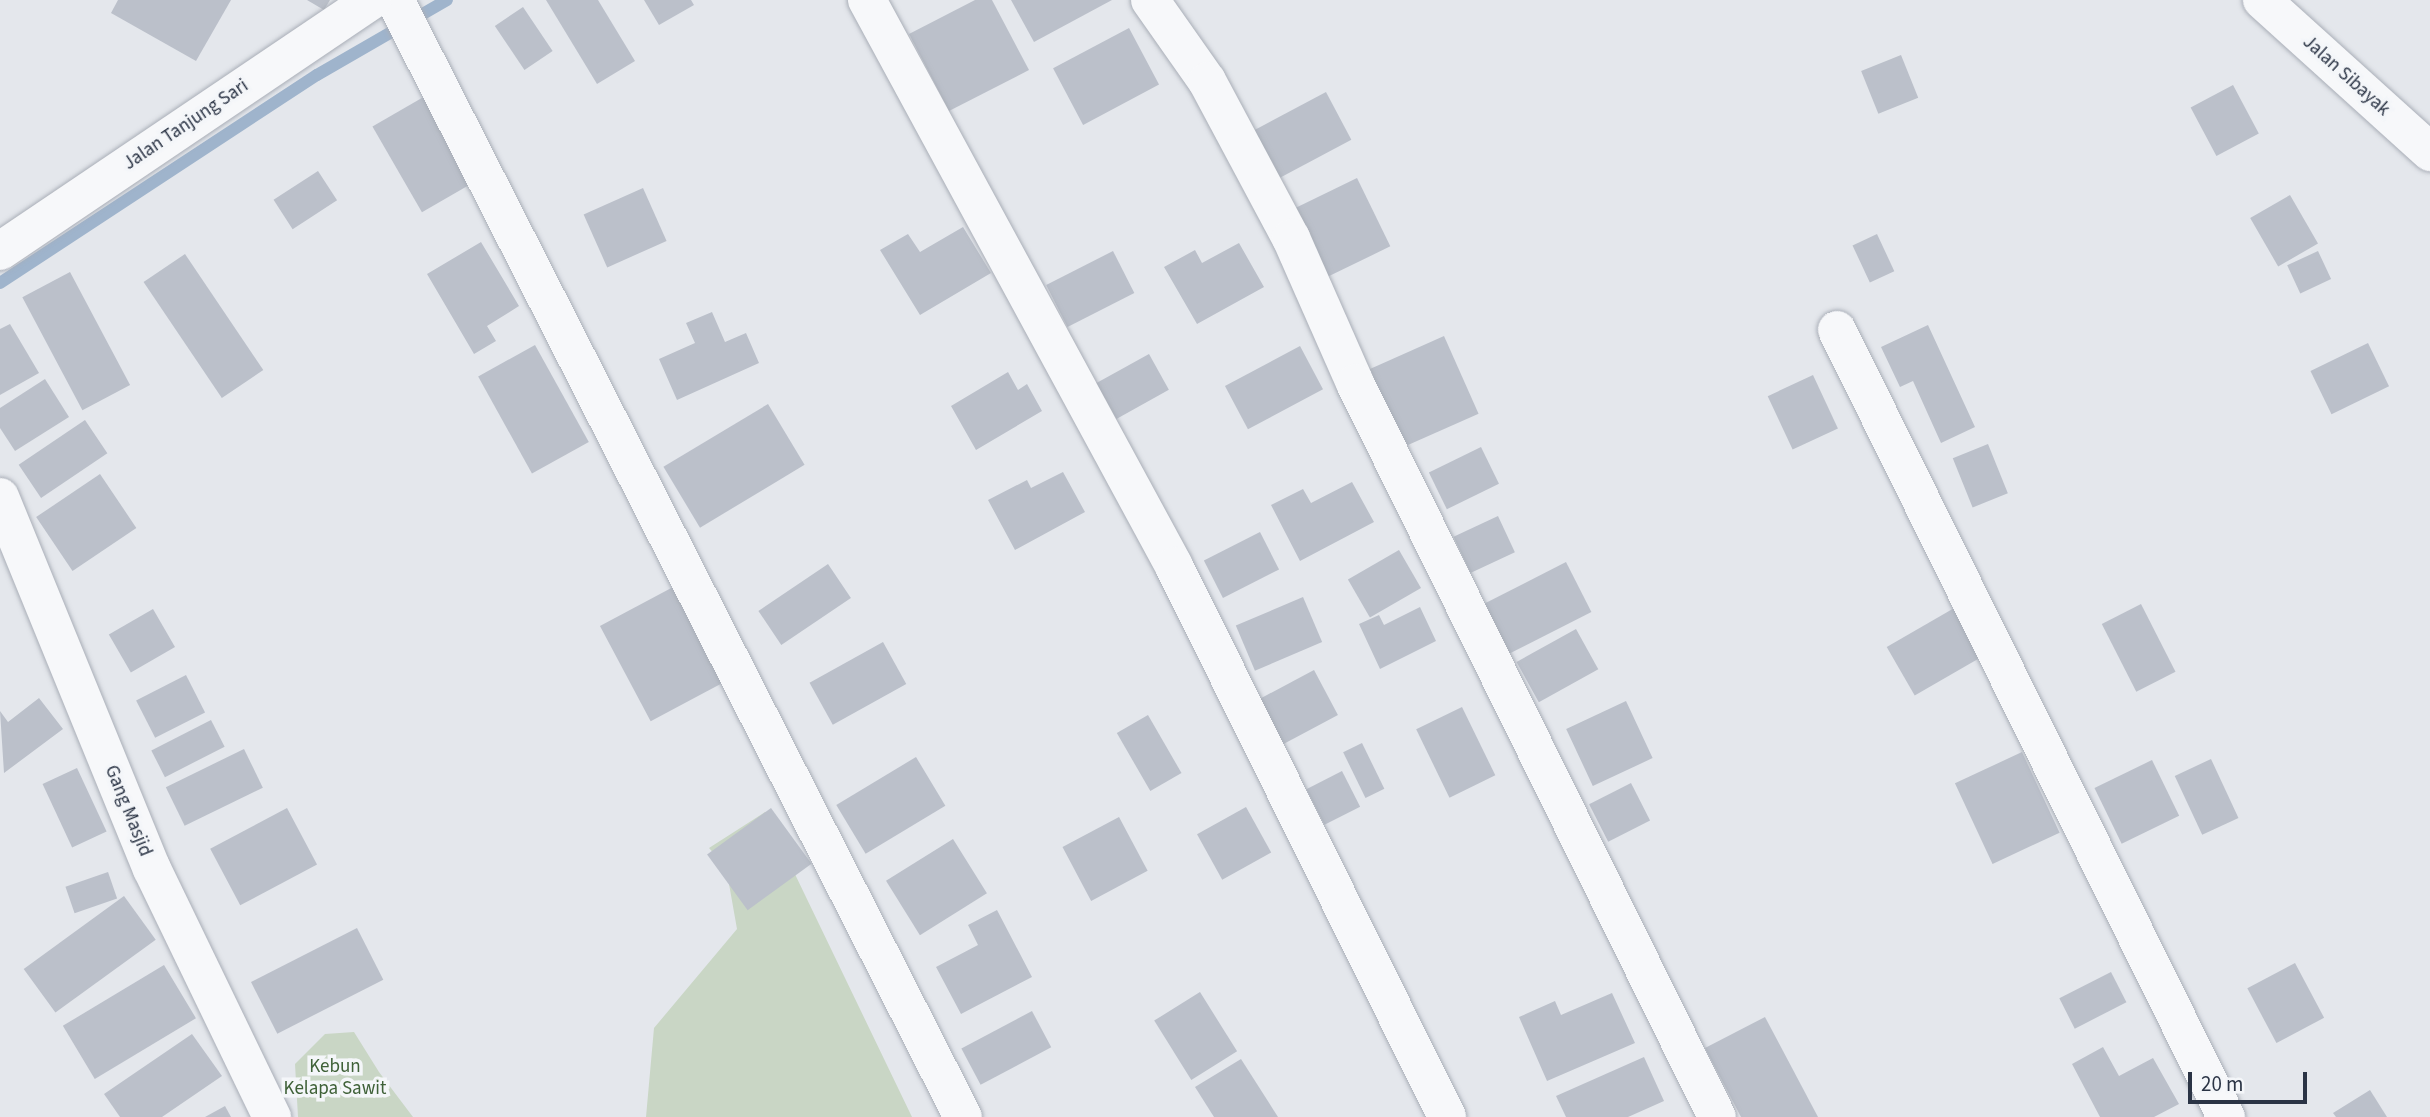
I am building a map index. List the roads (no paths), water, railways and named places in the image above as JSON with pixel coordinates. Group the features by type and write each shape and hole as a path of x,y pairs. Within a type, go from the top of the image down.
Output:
{"street":[{"path":"867,0 1174,566 1447,1117"},
{"path":"1150,0 1207,81 1291,238 1355,383 1717,1117"},
{"name":"Jalan Sibayak","path":"2262,0 2430,152"},
{"path":"393,8 963,1117"},
{"name":"Jalan Tanjung Sari","path":"0,251 393,8"},
{"path":"1837,330 2226,1117"},
{"name":"Gang Masjid","path":"0,497 152,869 272,1117"}],"waterway":[{"path":"0,283 317,75 447,0"}],"park label":[{"name":"Kebun Kelapa Sawit","path":"335,1078"}]}
